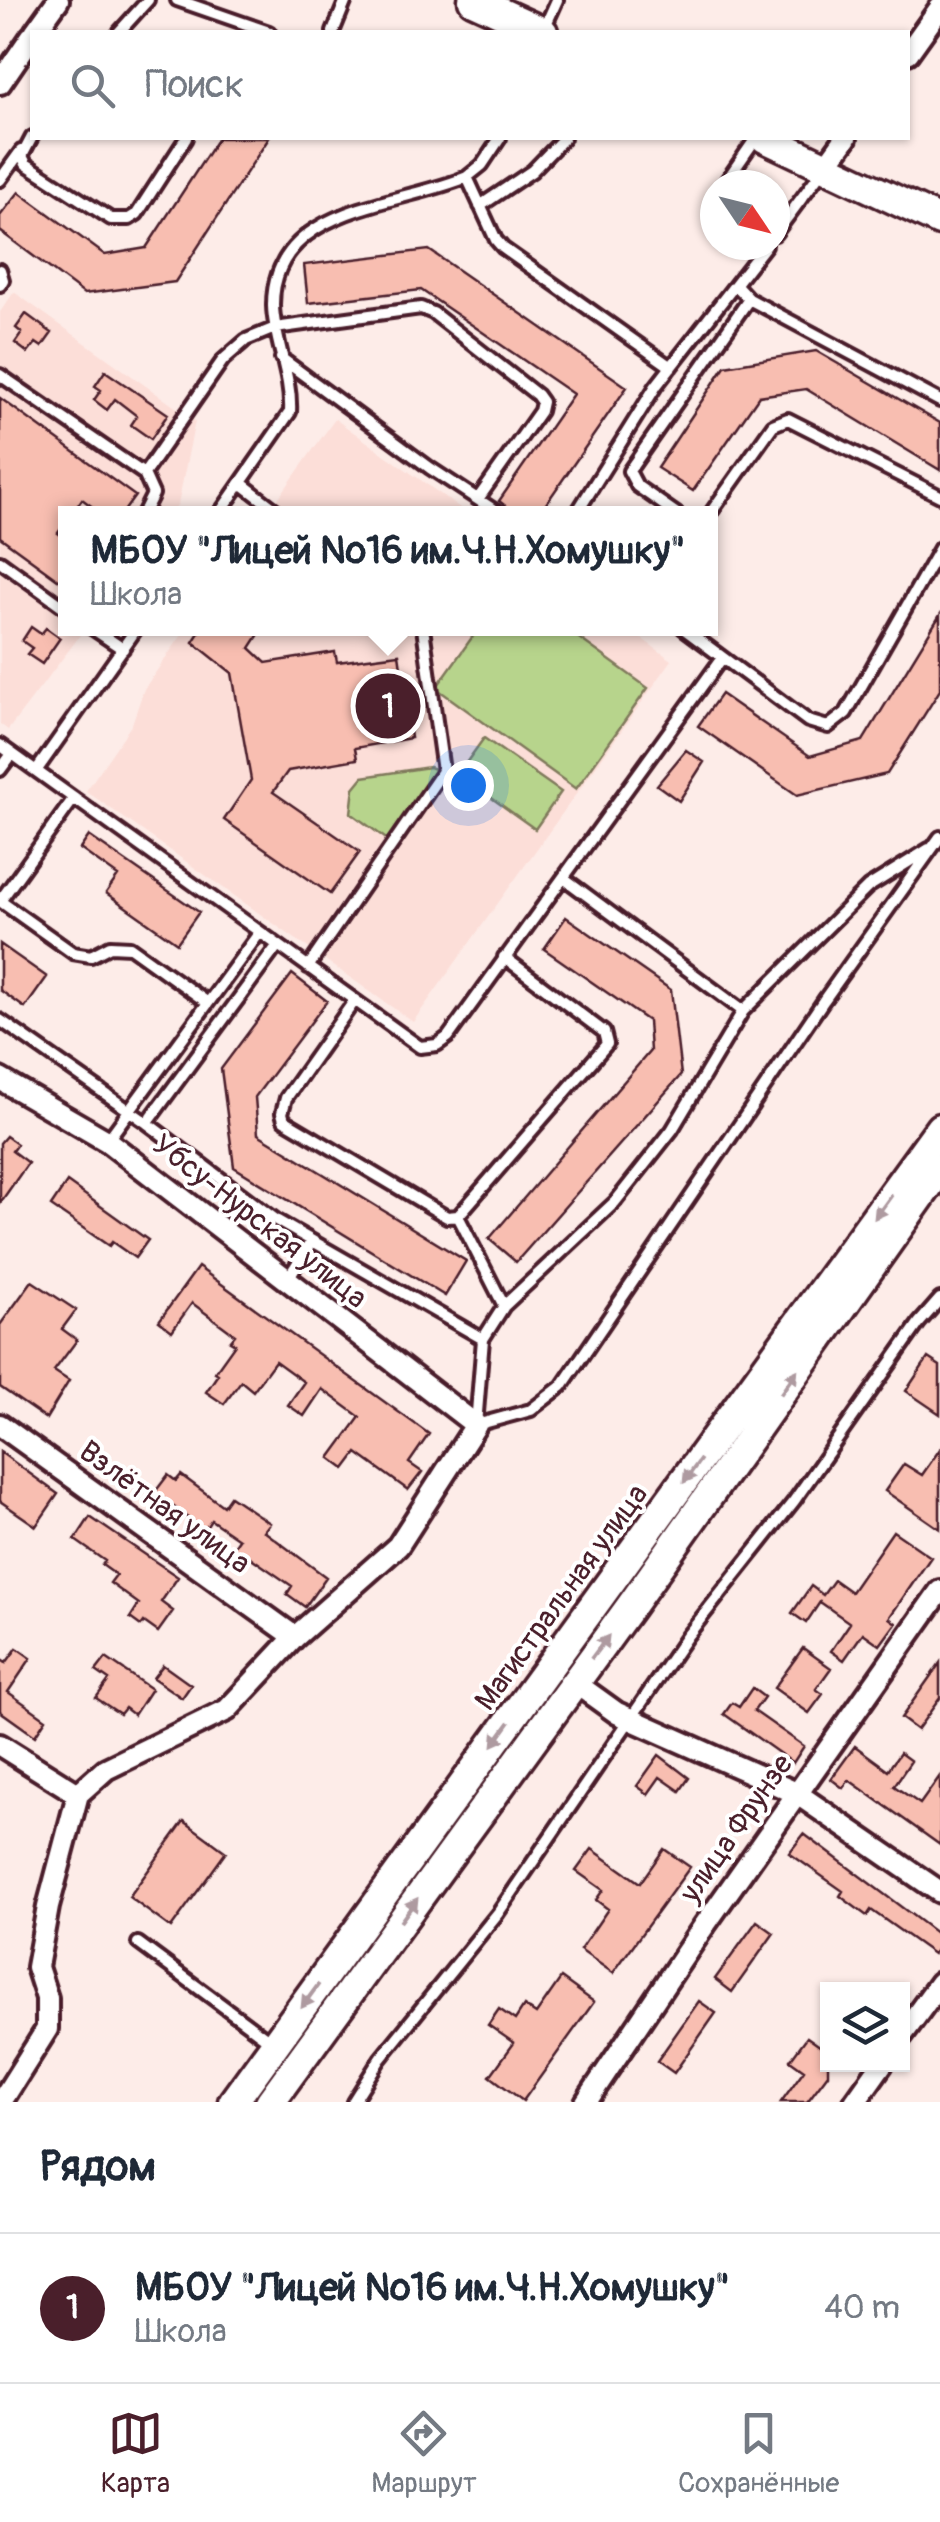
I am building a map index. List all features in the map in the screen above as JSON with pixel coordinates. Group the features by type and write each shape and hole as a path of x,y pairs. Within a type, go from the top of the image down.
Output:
{"main road":[{"path":"473,0 538,30"},
{"path":"769,140 930,212"},
{"name":"Магистральная улица","path":"233,2102 940,1128"},
{"name":"Магистральная улица","path":"270,2102 940,1169"}],"street":[{"path":"37,30 58,0"},
{"path":"910,50 940,8"},
{"path":"0,84 30,40"},
{"path":"825,167 845,140"},
{"name":"Убсу-Нурская улица","path":"0,1079 107,1142 476,1425"},
{"name":"Взлётная улица","path":"0,1425 296,1637"},
{"path":"5,2088 47,2029 47,1998 37,1967 48,1906 78,1794 106,1768 227,1710 296,1637 398,1546 476,1425"},
{"name":"улица Фрунзе","path":"586,2102 796,1793 940,1591"},
{"path":"574,1682 617,1713 796,1793 940,1892"},
{"path":"0,1744 78,1794"},
{"path":"910,2025 940,1983"},
{"path":"855,2102 876,2072"}],"lane":[{"path":"120,30 148,0"},
{"path":"177,0 251,30"},
{"path":"333,30 346,0"},
{"path":"543,30 557,0"},
{"path":"29,142 22,156 38,173 111,219 121,220 137,214 185,140"},
{"path":"225,506 290,412 275,328 274,295 278,274 296,244 331,219 467,177 482,166 499,140"},
{"path":"480,206 532,171 562,140"},
{"path":"734,170 755,140"},
{"path":"0,180 29,142"},
{"path":"790,214 825,167"},
{"path":"467,177 504,248 670,367"},
{"path":"581,506 670,367 755,260"},
{"path":"0,270 0,285"},
{"path":"736,285 749,299 940,401"},
{"path":"665,506 637,486 630,470 749,299"},
{"path":"144,474 223,360 246,340 275,328 422,308 542,402 540,411 478,499"},
{"path":"281,358 488,506"},
{"path":"0,375 144,474 153,494 147,506"},
{"path":"716,506 773,424 788,419 940,496"},
{"path":"241,483 271,506"},
{"path":"693,636 808,722 828,727 846,714 940,548"},
{"path":"0,561 58,602"},
{"path":"104,636 123,649"},
{"path":"36,770 132,636"},
{"path":"308,967 443,771 425,636"},
{"path":"0,745 420,1047 437,1046 448,1037 565,879 722,658"},
{"path":"0,770 12,754"},
{"path":"74,798 0,901 72,953 91,956 110,946 130,947 208,1003"},
{"path":"937,842 824,1000 562,1386 531,1410 476,1425 483,1339 504,1306 614,1202 672,1130 743,1010 868,886 937,842"},
{"path":"565,879 743,1010"},
{"path":"107,1142 260,932"},
{"path":"147,1123 278,945"},
{"path":"355,1000 282,1104 284,1120 447,1218 458,1216 608,1044 604,1032 504,957"},
{"path":"0,1020 276,1220 483,1339"},
{"path":"458,1216 504,1306"},
{"path":"287,1280 312,1242"},
{"path":"353,2102 380,2059 498,1913 688,1636 794,1501 940,1299"},
{"path":"138,1943 275,2045"}],"shaded area":[{"path":"14,292 195,421 176,506 58,506 58,636 80,636 8,730 0,724 0,312"},
{"path":"335,419 457,506 273,506"},
{"path":"181,636 638,636 672,660 413,1022 86,791 132,724 144,689"}],"green space":[{"path":"473,636 576,636 648,688 576,789 436,688"},
{"path":"484,738 561,792 535,829 458,774"},
{"path":"429,767 436,777 389,841 351,813 354,788 363,777"}],"building":[{"path":"217,140 268,140 175,282 84,294 0,231 0,216 19,192 105,255 146,248"},
{"path":"429,250 627,387 545,506 506,506 499,501 573,394 421,290 308,303 304,265"},
{"path":"26,314 52,333 42,347 36,343 28,353 15,343 22,333 16,328"},
{"path":"816,351 940,423 940,470 806,389 759,396 693,491 657,468 725,366"},
{"path":"105,371 168,414 151,439 131,425 137,416 115,399 107,410 94,400 101,390 95,386"},
{"path":"0,398 135,496 128,506 91,506 82,499 77,506 58,506 58,579 0,537"},
{"path":"940,615 940,690 887,774 797,795 698,726 721,694 810,756 863,741"},
{"path":"31,627 41,634 46,628 60,638 42,664 27,654 32,648 22,641"},
{"path":"197,636 258,636 250,648 266,663 335,652 337,662 399,654 411,738 355,748 357,759 288,771 273,792 360,852 330,894 224,820 251,780 232,673 193,642"},
{"path":"686,750 704,762 679,801 657,785"},
{"path":"89,836 199,912 177,943 106,893 118,876 80,849"},
{"path":"566,917 671,990 681,1075 516,1262 489,1239 650,1051 648,1021 544,949"},
{"path":"0,944 47,977 25,1008 0,990"},
{"path":"292,974 327,1001 255,1097 258,1134 466,1261 445,1296 234,1167 221,1069"},
{"path":"6,1136 17,1144 12,1151 28,1163 0,1203 0,1143"},
{"path":"67,1182 148,1240 135,1258 112,1242 109,1246 51,1206"},
{"path":"198,1267 429,1434 409,1463 422,1472 408,1490 357,1453 345,1469 330,1458 360,1417 322,1389 304,1416 288,1405 304,1382 275,1361 253,1391 241,1381 224,1404 206,1392 235,1344 230,1341 235,1335 192,1303 172,1331 159,1321"},
{"path":"32,1281 76,1310 62,1329 77,1340 54,1371 69,1381 46,1419 0,1387 0,1325"},
{"path":"928,1358 940,1366 940,1414 906,1391"},
{"path":"940,1449 940,1529 885,1491 904,1464 922,1475"},
{"path":"0,1452 58,1494 36,1526 0,1501"},
{"path":"168,1475 176,1481 181,1475 223,1506 230,1496 270,1523 264,1531 326,1577 305,1607 287,1594 292,1586 247,1555 243,1561 230,1552 239,1539 211,1520 204,1531 155,1492"},
{"path":"90,1517 178,1577 161,1602 173,1611 158,1632 130,1618 139,1604 110,1583 116,1575 102,1565 105,1561 75,1540"},
{"path":"893,1531 931,1557 889,1618 896,1623 880,1645 863,1633 844,1660 831,1651 850,1623 820,1602 806,1623 792,1613 811,1586 823,1595 834,1580 851,1592"},
{"path":"17,1648 31,1658 8,1692 46,1719 35,1736 0,1711 0,1659 6,1663"},
{"path":"803,1648 831,1668 816,1689 823,1694 809,1713 774,1688"},
{"path":"106,1658 151,1689 134,1715 125,1708 120,1714 96,1698 109,1680 96,1671"},
{"path":"940,1663 940,1698 917,1730 901,1718"},
{"path":"163,1665 191,1685 182,1698 153,1678"},
{"path":"752,1688 764,1697 754,1711 804,1746 793,1763 724,1714 732,1703 739,1707"},
{"path":"855,1746 888,1770 900,1753 911,1761 894,1786 920,1804 940,1776 940,1845 849,1780 843,1788 831,1779"},
{"path":"659,1755 689,1778 680,1791 660,1777 648,1794 637,1786"},
{"path":"184,1821 226,1852 171,1928 129,1897"},
{"path":"804,1834 940,1936 933,1954 871,1910 867,1916 840,1896 843,1891 789,1853"},
{"path":"592,1849 640,1883 664,1849 690,1867 613,1973 580,1950 608,1909 596,1900 603,1890 576,1871"},
{"path":"757,1921 774,1933 732,1992 715,1979"},
{"path":"561,1978 594,2002 523,2101 490,2076 514,2043 488,2025 499,2009 515,2020 524,2006 536,2014"},
{"path":"699,2001 716,2013 674,2073 657,2061"},
{"path":"807,2037 820,2046 820,2072 828,2074 807,2102 781,2102 804,2070 790,2060"}],"place":[{"name":"МБОУ \"Лицей №16 им.Ч.Н.Хомушку\"","path":"388,706"}]}
